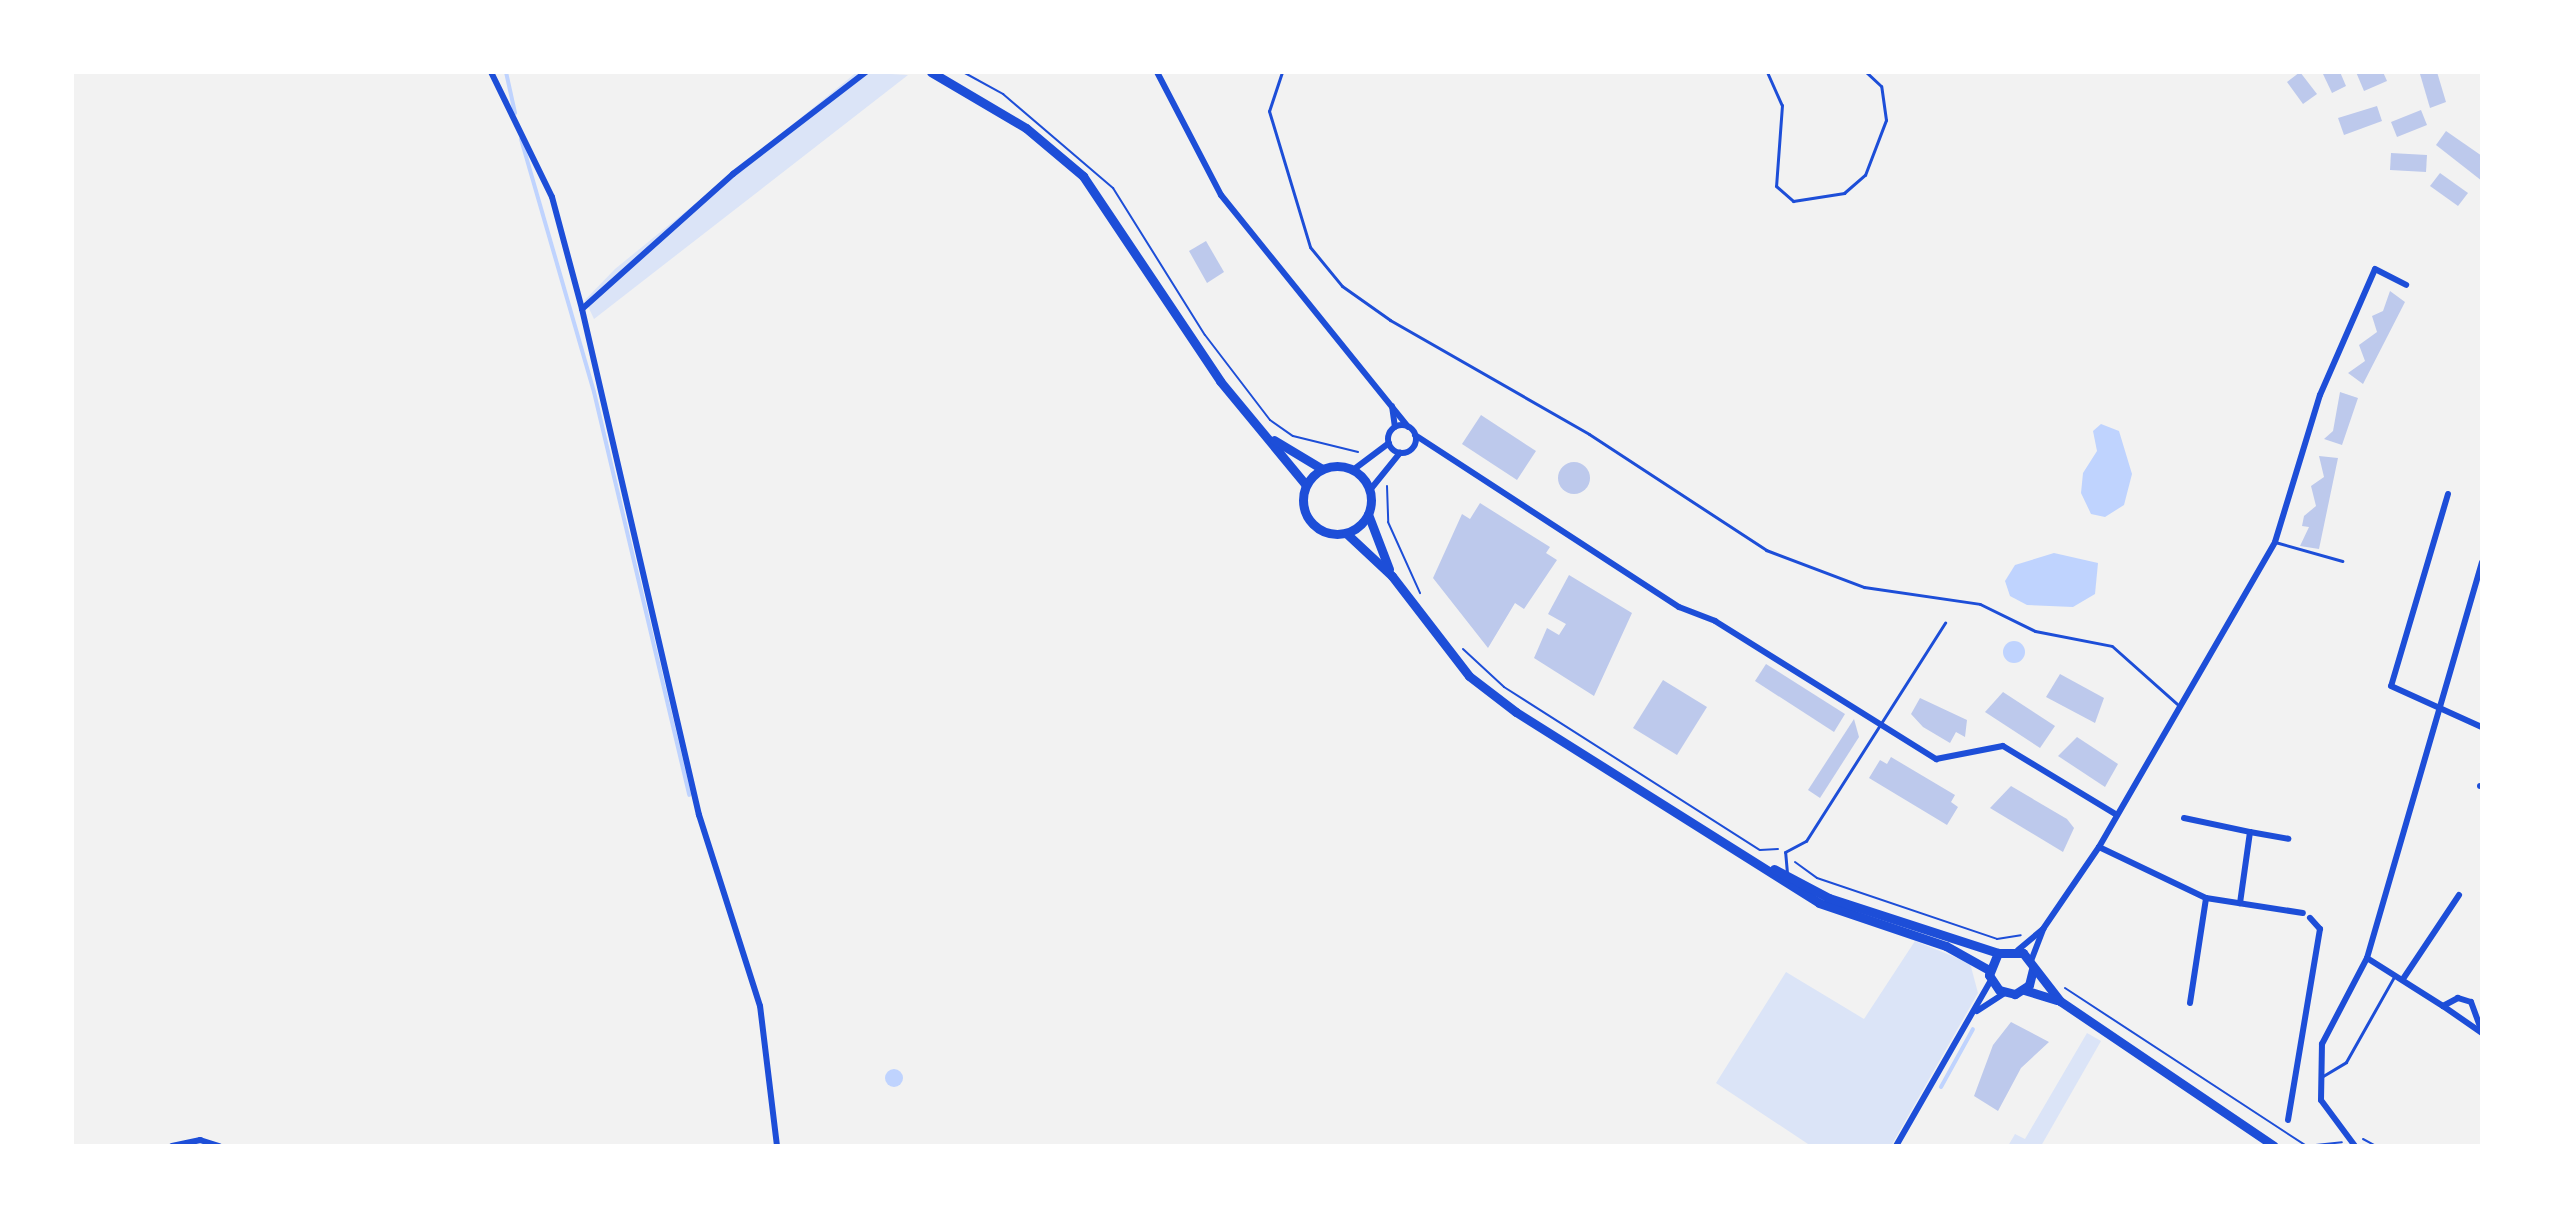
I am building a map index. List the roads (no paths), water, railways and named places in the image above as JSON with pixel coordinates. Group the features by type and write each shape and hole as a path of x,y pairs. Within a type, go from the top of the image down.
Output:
{"main road":[{"path":"931,72 1001,110 1083,176 1220,381 1306,485"},
{"path":"1268,437 1322,469 1353,470 1370,490 1368,514 1392,576"},
{"path":"1322,469 1306,485 1303,507 1311,524 1346,533 1392,576 1449,653 1493,696 1819,903 1946,946 1990,975 2005,993 2024,990 2060,1001 2274,1146"},
{"path":"1346,533 1368,514"},
{"path":"1735,849 1795,881 1998,953 2018,950 2060,1001"},
{"path":"1990,975 1998,953"},
{"path":"2024,990 2032,965"}],"street":[{"path":"491,72 552,197 582,309 699,815 766,1030 777,1146"},
{"path":"582,309 733,174 866,72"},
{"path":"1157,72 1221,195 1392,403 1408,427 1435,452 1876,726 1936,759 2003,746 2117,815"},
{"path":"2018,950 2043,929 2099,847 2177,704 2275,542 2320,395 2375,269 2406,285"},
{"path":"1353,470 1389,443 1395,427 1392,403"},
{"path":"1395,427 1408,427"},
{"path":"1413,448 1415,435"},
{"path":"1389,443 1401,453"},
{"path":"1370,490 1401,453 1413,448 1435,452"},
{"path":"2448,494 2391,686 2436,712 2482,727"},
{"path":"2356,1143 2346,1136 2325,1110 2317,1068 2322,1044 2367,958 2482,562"},
{"path":"2184,818 2288,839"},
{"path":"2240,903 2250,832"},
{"path":"2099,847 2206,898 2303,913"},
{"path":"2403,979 2459,895"},
{"path":"2190,1003 2206,898"},
{"path":"2288,1120 2320,929 2310,918"},
{"path":"2032,965 2043,929"},
{"path":"2367,958 2482,1032"},
{"path":"1896,1146 1977,1011 1990,975"},
{"path":"1977,1011 2005,993"},
{"path":"2443,1006 2458,998 2471,1002 2482,1032"},
{"path":"2297,1065 2317,1068"},
{"path":"2342,1144 2346,1136"},
{"path":"172,1146 200,1140 219,1146"}],"lane":[{"path":"1282,72 1269,111 1310,247 1342,286 1378,311 1589,434 1766,550 1864,587 1980,604 2035,631 2112,646 2177,704"},
{"path":"1767,72 1782,105 1776,186 1793,201 1844,193 1865,175 1886,120 1881,86 1866,72"},
{"path":"2275,542 2342,561"},
{"path":"1795,881 1785,852 1806,841 1876,726 1945,623"},
{"path":"2319,1078 2346,1062 2395,975"}],"water":[{"path":"2101,424 2119,431 2132,474 2124,505 2105,517 2091,514 2081,493 2083,473 2097,451 2093,431"},
{"path":"2054,553 2098,563 2095,594 2073,607 2027,605 2010,596 2005,581 2015,565"},
{"path":"2014,641 2022,644 2025,652 2022,660 2014,663 2006,660 2003,652 2006,644"},
{"path":"890,1069 898,1069 903,1078 901,1085 890,1087 885,1082 885,1074"}],"waterway":[{"path":"506,72 515,113"},
{"path":"521,139 594,392 689,795"},
{"path":"1941,1087 1973,1029"}]}
